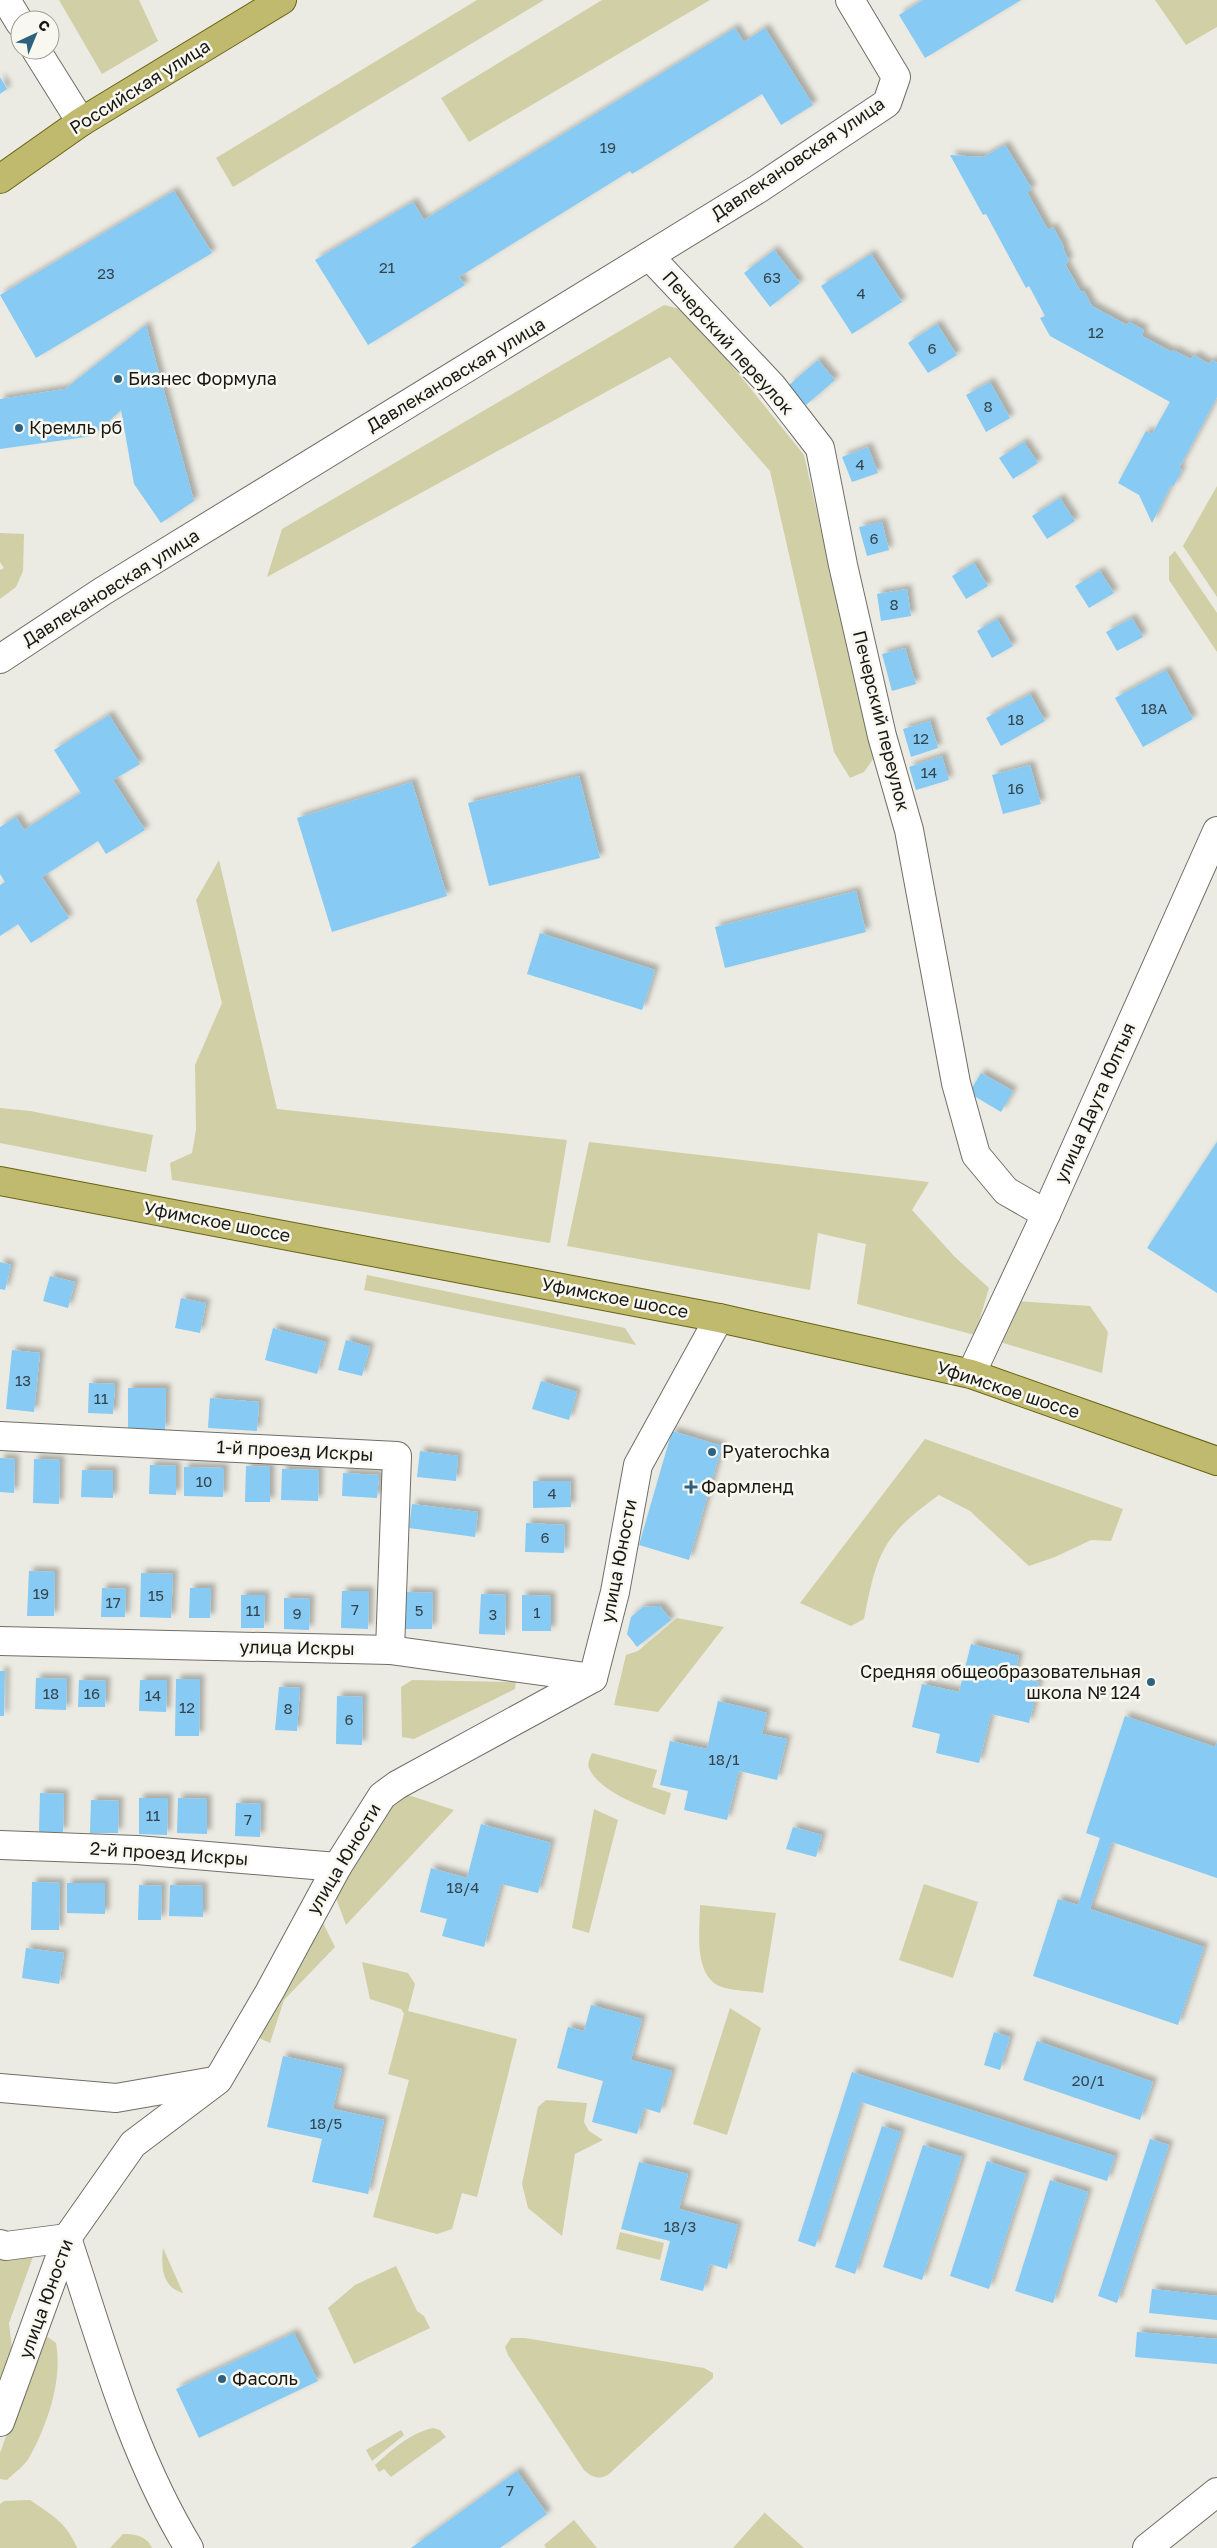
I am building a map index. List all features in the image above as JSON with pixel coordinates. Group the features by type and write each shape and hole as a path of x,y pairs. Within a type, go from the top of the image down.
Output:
{"main road":[{"name":"Российская улица","path":"0,179 81,122 282,0"},
{"name":"Уфимское шоссе","path":"0,1181 719,1318 971,1374 1217,1461"}],"street":[{"name":"Давлекановская улица","path":"0,659 103,591 758,189 887,103 896,77 850,0"},
{"path":"42,60 81,122"},
{"name":"Печерский переулок","path":"649,256 772,386 820,448 843,564 882,736 910,838 956,1083 976,1155 1006,1192 1046,1214"},
{"name":"улица Даута Юлтыя","path":"971,1374 1046,1214 1217,831"},
{"name":"улица Юности","path":"0,2422 67,2238 133,2144 218,2080 270,1991 337,1867 382,1796 397,1785 592,1678 615,1592 638,1465 719,1318"},
{"name":"1-й проезд Искры","path":"0,1436 397,1456 390,1650"},
{"name":"улица Искры","path":"0,1641 390,1650 592,1678"},
{"name":"2-й проезд Искры","path":"0,1844 137,1850 337,1867"},
{"path":"0,2088 116,2098 218,2080"},
{"path":"0,2244 6,2246 67,2238 135,2438 162,2497 189,2548"},
{"path":"1152,2546 1217,2492"}],"shaded area":[{"path":"59,0 139,0 158,41 102,74"},
{"path":"477,0 544,0 233,187 216,158"},
{"path":"602,0 710,0 469,142 441,98"},
{"path":"1155,0 1217,0 1217,27 1186,45"},
{"path":"664,305 688,311 804,455 873,759 864,772 850,778 834,752 770,471 670,357 267,577 282,529"},
{"path":"1217,486 1217,597 1183,546"},
{"path":"0,533 24,534 23,571 16,587 0,599 0,570 4,568 0,562"},
{"path":"1175,551 1217,613 1217,652 1169,580 1169,557"},
{"path":"219,860 277,1109 567,1140 550,1243 172,1180 170,1163 192,1153 196,1130 195,1065 222,1003 196,900"},
{"path":"0,1108 30,1111 153,1135 146,1172 0,1143"},
{"path":"589,1142 929,1182 912,1210 955,1257 989,1288 975,1335 857,1304 866,1244 818,1233 810,1290 567,1246"},
{"path":"367,1275 625,1328 636,1345 364,1290"},
{"path":"1016,1301 1090,1306 1108,1332 1102,1373 997,1341"},
{"path":"925,1439 1123,1509 1111,1541 1091,1540 1055,1557 1029,1566 970,1511 939,1495 905,1522 885,1548 873,1578 864,1619 851,1626 800,1603"},
{"path":"677,1618 724,1627 658,1712 614,1705 626,1655 638,1651"},
{"path":"412,1680 516,1682 515,1689 414,1739 402,1737 401,1687"},
{"path":"592,1753 657,1770 652,1787 671,1793 665,1815 622,1797 602,1784 594,1777 589,1768"},
{"path":"405,1794 454,1810 346,1925 333,1890 378,1817"},
{"path":"594,1809 618,1820 589,1933 572,1928"},
{"path":"924,1884 978,1902 953,1978 899,1960"},
{"path":"700,1905 776,1913 763,1993 725,1988 714,1983 707,1975 700,1953"},
{"path":"319,1915 335,1947 284,2000 270,2043 257,2037"},
{"path":"362,1962 408,1973 415,1984 408,2011 517,2039 477,2197 462,2193 452,2229 437,2234 373,2217 409,2080 388,2074 404,2014 401,2009 370,1999"},
{"path":"730,2008 761,2028 727,2135 693,2124"},
{"path":"546,2100 587,2103 584,2122 589,2131 603,2140 575,2154 562,2236 528,2208 522,2184 538,2107"},
{"path":"620,2232 664,2243 660,2260 616,2249"},
{"path":"163,2248 183,2293 171,2286 164,2276 162,2263"},
{"path":"0,2253 34,2254 9,2323 12,2349 0,2380"},
{"path":"396,2266 417,2311 424,2316 430,2328 354,2364 328,2308 355,2285"},
{"path":"48,2337 56,2343 58,2357 52,2402 42,2432 29,2458 22,2467 7,2480 0,2479 0,2453 39,2344"},
{"path":"511,2338 525,2338 704,2368 713,2373 713,2378 609,2474 596,2477 584,2470 508,2355 505,2347"},
{"path":"433,2428 440,2430 446,2437 391,2477 384,2469 379,2472 375,2465 395,2448 409,2438"},
{"path":"401,2430 404,2435 372,2461 366,2450"},
{"path":"30,2500 64,2526 77,2548 0,2548 0,2504 4,2501"},
{"path":"765,2513 804,2548 733,2548"},
{"path":"574,2520 597,2548 546,2548 544,2545"},
{"path":"123,2534 140,2536 152,2548 110,2548"}],"building":[{"path":"923,0 1021,0 925,58 899,15"},
{"path":"735,28 744,42 765,28 813,105 781,125 762,94 632,174 630,171 459,277 465,285 368,345 315,260 413,202 424,220"},
{"path":"0,77 7,89 0,94"},
{"path":"1005,145 1032,189 1027,192 1048,230 1053,227 1064,247 1069,261 1065,264 1081,292 1084,291 1092,306 1127,325 1129,322 1144,330 1142,336 1172,352 1173,350 1191,359 1194,355 1209,364 1212,360 1217,363 1217,397 1179,468 1182,470 1173,487 1171,485 1152,523 1139,495 1118,483 1146,431 1152,434 1170,402 1050,336 1040,318 1045,316 1029,286 1026,288 986,214 983,215 950,155 983,157"},
{"path":"174,191 212,253 36,358 0,295"},
{"path":"774,250 800,283 770,307 744,273"},
{"path":"871,254 902,302 852,334 821,286"},
{"path":"937,324 957,355 928,373 908,343"},
{"path":"146,325 194,501 161,523 134,484 121,410 93,436 0,449 0,399 65,389"},
{"path":"818,360 835,380 806,405 789,385"},
{"path":"990,382 1010,418 986,432 966,395"},
{"path":"1024,442 1038,463 1013,479 999,458"},
{"path":"868,447 878,473 852,482 842,457"},
{"path":"1060,498 1075,521 1047,539 1032,516"},
{"path":"882,522 889,550 867,556 859,527"},
{"path":"974,563 988,586 966,599 952,576"},
{"path":"1100,571 1114,593 1089,608 1075,586"},
{"path":"907,589 911,616 881,621 877,594"},
{"path":"1132,618 1143,637 1117,651 1106,632"},
{"path":"997,619 1013,646 992,658 977,631"},
{"path":"905,648 916,684 892,691 882,654"},
{"path":"1166,670 1193,719 1143,747 1115,698"},
{"path":"1030,694 1045,721 1001,746 986,718"},
{"path":"109,715 140,764 113,780 145,830 106,854 98,841 42,877 69,918 31,943 18,924 0,936 0,885 5,882 0,874 0,827 16,817 24,830 81,793 54,750"},
{"path":"930,721 938,748 911,757 903,729"},
{"path":"942,756 949,780 916,790 909,767"},
{"path":"1030,765 1041,804 1003,814 992,775"},
{"path":"579,776 600,858 489,886 468,803"},
{"path":"412,782 447,896 332,932 297,818"},
{"path":"856,891 866,932 725,968 715,927"},
{"path":"540,933 655,970 642,1010 527,974"},
{"path":"981,1073 1013,1091 1001,1112 969,1093"},
{"path":"1217,1142 1217,1293 1147,1248"},
{"path":"0,1262 11,1265 5,1290 0,1289"},
{"path":"50,1276 75,1282 68,1308 43,1301"},
{"path":"181,1298 206,1303 200,1333 175,1328"},
{"path":"273,1328 326,1342 317,1374 265,1360"},
{"path":"346,1340 370,1347 362,1376 338,1370"},
{"path":"12,1350 40,1353 34,1412 6,1409"},
{"path":"541,1381 577,1392 569,1420 532,1409"},
{"path":"89,1383 115,1384 113,1414 88,1413"},
{"path":"128,1388 166,1388 165,1430 128,1430"},
{"path":"210,1398 259,1402 257,1431 208,1428"},
{"path":"672,1431 722,1446 689,1560 639,1545"},
{"path":"420,1451 458,1456 456,1481 417,1477"},
{"path":"0,1458 15,1459 14,1493 0,1492"},
{"path":"34,1459 60,1460 59,1504 33,1503"},
{"path":"150,1465 176,1466 176,1495 149,1494"},
{"path":"246,1466 270,1467 270,1502 245,1502"},
{"path":"184,1467 224,1468 223,1497 184,1496"},
{"path":"282,1469 319,1470 318,1501 281,1500"},
{"path":"82,1470 113,1471 113,1498 81,1497"},
{"path":"343,1473 379,1475 377,1498 342,1496"},
{"path":"533,1481 570,1481 571,1507 533,1508"},
{"path":"412,1504 478,1512 475,1537 409,1528"},
{"path":"526,1523 565,1525 564,1553 525,1552"},
{"path":"29,1571 55,1572 54,1616 27,1616"},
{"path":"141,1573 173,1574 171,1618 140,1617"},
{"path":"102,1588 126,1589 125,1617 101,1617"},
{"path":"190,1588 211,1588 210,1618 189,1618"},
{"path":"342,1591 369,1591 368,1629 341,1628"},
{"path":"406,1592 433,1593 432,1629 405,1629"},
{"path":"481,1594 506,1595 505,1635 479,1634"},
{"path":"241,1595 265,1595 264,1628 241,1628"},
{"path":"522,1595 551,1596 551,1631 522,1631"},
{"path":"284,1598 310,1599 309,1630 284,1629"},
{"path":"660,1606 671,1620 637,1647 627,1634 631,1617 643,1607"},
{"path":"971,1644 1019,1656 1014,1677 1039,1682 1029,1723 991,1714 979,1763 936,1753 940,1734 912,1727 922,1684 959,1692"},
{"path":"0,1671 5,1671 4,1716 0,1716"},
{"path":"36,1678 67,1679 66,1710 35,1709"},
{"path":"176,1679 200,1679 199,1736 175,1736"},
{"path":"79,1680 106,1681 105,1707 78,1707"},
{"path":"140,1680 167,1680 166,1712 139,1711"},
{"path":"279,1687 300,1688 297,1731 275,1730"},
{"path":"337,1696 363,1697 362,1745 336,1744"},
{"path":"718,1701 767,1713 762,1734 787,1739 777,1780 739,1771 727,1820 684,1810 688,1791 660,1785 670,1741 707,1749"},
{"path":"1125,1716 1215,1747 1217,1742 1217,1878 1112,1842 1090,1909 1204,1947 1178,2025 1033,1976 1058,1899 1078,1905 1100,1838 1086,1833"},
{"path":"40,1793 64,1794 63,1832 39,1832"},
{"path":"139,1798 168,1798 167,1835 139,1834"},
{"path":"178,1798 207,1799 207,1834 177,1833"},
{"path":"91,1800 119,1801 118,1833 90,1833"},
{"path":"236,1803 261,1804 260,1837 235,1836"},
{"path":"481,1824 551,1843 538,1893 501,1884 484,1947 442,1936 447,1919 420,1912 431,1868 467,1878"},
{"path":"793,1827 822,1835 816,1857 786,1849"},
{"path":"32,1882 60,1883 59,1930 31,1930"},
{"path":"67,1883 105,1883 105,1914 67,1913"},
{"path":"139,1885 162,1886 161,1920 138,1920"},
{"path":"170,1885 203,1886 203,1917 169,1916"},
{"path":"26,1948 64,1953 59,1984 22,1978"},
{"path":"591,2005 642,2019 631,2060 672,2071 660,2113 644,2108 637,2134 592,2122 603,2081 557,2068 568,2027 584,2031"},
{"path":"994,2032 1010,2037 1000,2070 984,2065"},
{"path":"1037,2041 1153,2082 1140,2120 1023,2080"},
{"path":"283,2056 342,2069 333,2109 384,2120 368,2194 312,2182 322,2139 267,2127"},
{"path":"852,2072 1115,2156 1107,2181 861,2102 815,2247 798,2241"},
{"path":"882,2126 901,2132 855,2274 835,2267"},
{"path":"1150,2139 1169,2145 1117,2303 1098,2296"},
{"path":"923,2145 962,2157 922,2280 883,2267"},
{"path":"987,2161 1026,2174 989,2289 950,2276"},
{"path":"639,2162 688,2174 679,2209 738,2225 727,2269 710,2264 703,2291 660,2280 670,2241 621,2229"},
{"path":"1050,2180 1088,2192 1053,2303 1015,2291"},
{"path":"1152,2289 1217,2296 1217,2320 1149,2313"},
{"path":"1137,2332 1217,2339 1217,2364 1135,2357"},
{"path":"294,2333 318,2381 199,2438 176,2389"},
{"path":"517,2471 547,2514 500,2548 411,2548"}],"place":[{"name":"Бизнес Формула","path":"118,379"},
{"name":"Кремль рб","path":"19,428"},
{"name":"Pyaterochka","path":"712,1452"},
{"name":"Фармленд","path":"691,1487"},
{"name":"Средняя общеобразовательная школа № 124","path":"1151,1682"},
{"name":"Фасоль","path":"222,2379"}]}
